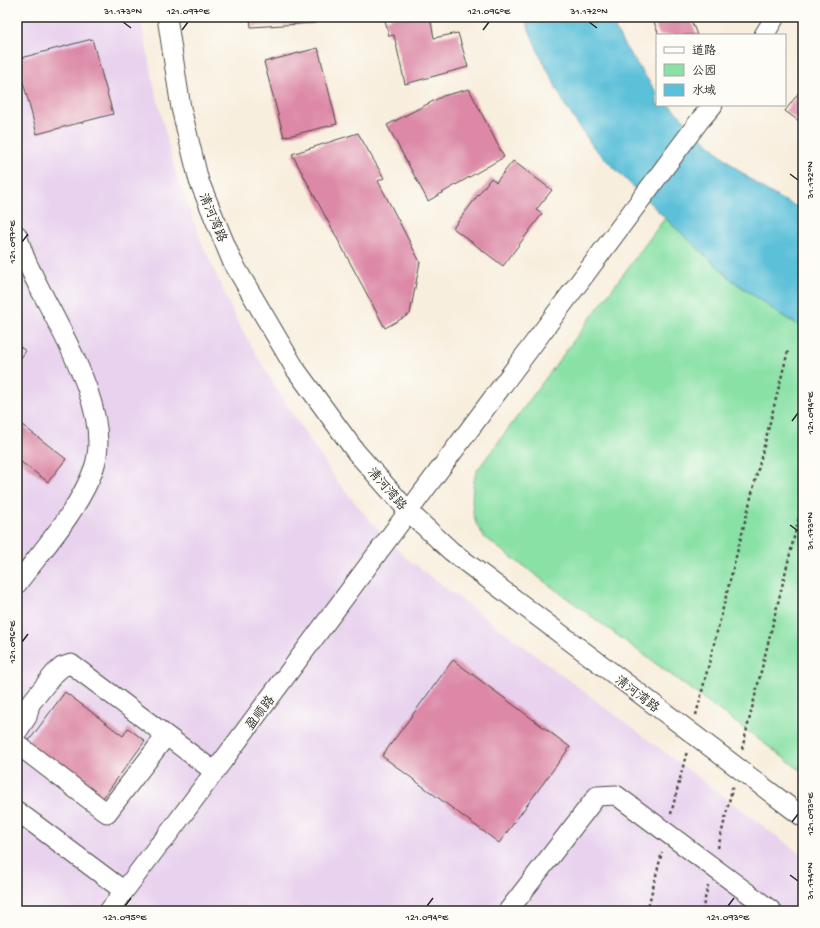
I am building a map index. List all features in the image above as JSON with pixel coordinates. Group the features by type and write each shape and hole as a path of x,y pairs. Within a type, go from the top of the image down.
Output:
{"street":[{"name":"清河湾路","path":"167,17 181,108 199,181 232,260 296,370 356,452 409,512 451,551 803,817"},
{"path":"765,34 775,17"},
{"name":"盈顺路","path":"109,911 215,772 700,120 712,106"},
{"path":"17,235 29,267 83,375 94,410 98,441 94,467 82,495 17,584"},
{"path":"17,732 27,717 30,704 54,674 62,667 71,664 215,772"},
{"path":"17,744 107,813 166,736"},
{"path":"508,911 596,796 616,795 772,911"},
{"path":"17,811 124,891"}],"path":[{"path":"647,911 788,351"},
{"path":"702,911 803,501"}],"shaded area":[{"path":"17,17 140,17 154,86 176,175 202,243 237,321 277,390 337,481 367,517 406,558 803,856 803,911 17,911"}],"green space":[{"path":"665,218 732,280 778,313 803,328 803,772 484,537 474,517 472,498 476,472"}],"water":[{"path":"524,17 609,17 624,45 656,92 656,106 670,106 731,164 765,190 803,209 803,328 778,313 732,280 665,218 594,148 566,107 538,51"}],"building":[{"path":"250,17 315,17 315,23 251,27"},
{"path":"391,17 430,17 434,38 458,33 468,67 405,84 394,35 389,36 385,20"},
{"path":"652,17 690,17 697,34 659,34"},
{"path":"92,39 113,114 37,134 17,59"},
{"path":"318,48 337,124 284,137 264,62"},
{"path":"803,87 803,124 785,111"},
{"path":"469,89 504,157 428,201 387,125 443,96"},
{"path":"358,133 384,178 378,181 420,262 410,314 385,328 292,154"},
{"path":"513,161 552,190 536,210 542,214 503,266 453,228 491,178 496,182"},
{"path":"17,345 26,351 17,363"},
{"path":"17,421 66,459 48,482 17,459"},
{"path":"453,660 570,747 499,843 382,756"},
{"path":"65,692 123,736 128,728 145,741 100,802 25,746"}]}
